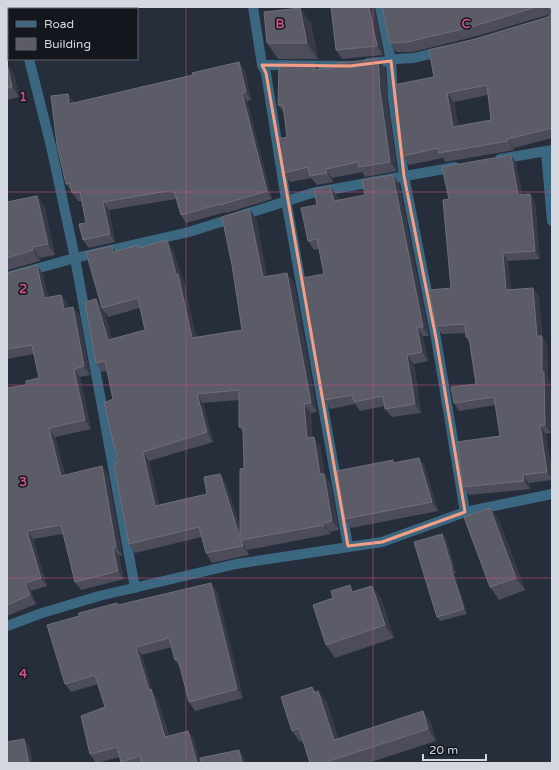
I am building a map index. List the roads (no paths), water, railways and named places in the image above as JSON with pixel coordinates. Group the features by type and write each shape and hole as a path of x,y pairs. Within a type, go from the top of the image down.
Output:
{"street":[{"path":"253,7 262,65 266,73 286,200 348,546"},
{"path":"380,7 391,61 393,98 404,176 436,338 465,512"},
{"path":"262,65 350,66 391,61 396,59 414,58 450,49"},
{"path":"28,60 50,146 75,258 135,588"},
{"path":"493,161 549,151 552,221"},
{"path":"7,277 75,258 189,232 312,193 463,166"},
{"path":"7,626 42,613 99,596 236,564 382,542 465,512 552,494"}]}
